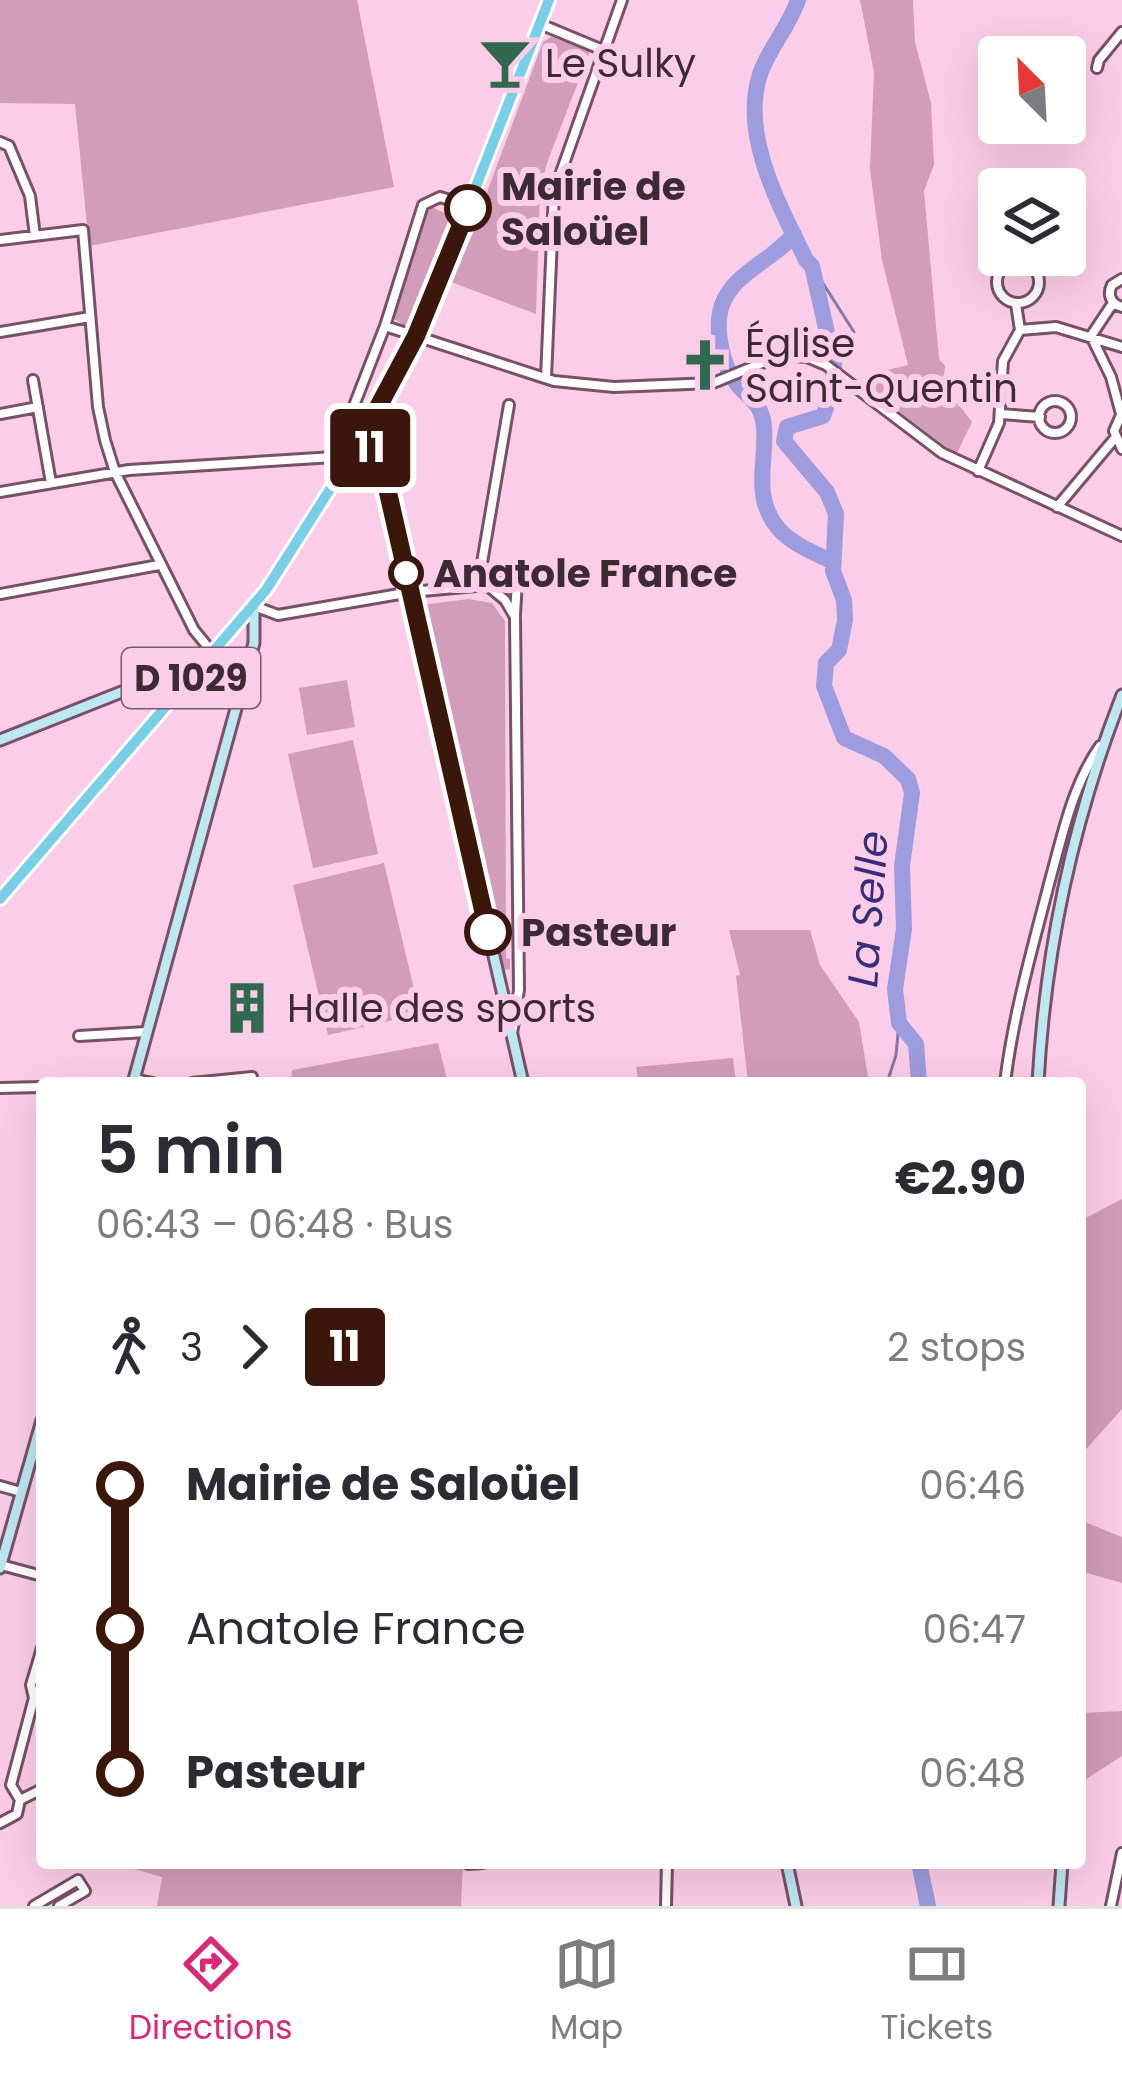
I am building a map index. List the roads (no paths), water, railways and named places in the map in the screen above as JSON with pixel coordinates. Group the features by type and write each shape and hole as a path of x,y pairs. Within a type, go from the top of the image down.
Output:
{"main road":[{"name":"D 1029","path":"0,899 254,606 287,561 416,336 549,0"}],"street":[{"path":"546,378 554,192 622,0"},
{"path":"540,24 604,51"},
{"path":"1097,68 1122,32"},
{"path":"0,142 9,146 31,196 35,236"},
{"path":"334,457 385,326 423,205 440,197 469,206"},
{"path":"0,240 82,230 98,407 115,472 200,641 213,653"},
{"path":"1020,261 1032,266 1039,284 1029,301 1016,304 1002,297 996,284 1006,265 1020,261"},
{"path":"1091,336 1118,305 1110,289 1122,279"},
{"path":"977,471 1001,414 1003,362 1020,330 1016,304"},
{"path":"0,332 90,317"},
{"path":"385,326 546,378 614,387 695,384 724,379 782,355 808,357 826,364 920,439 977,471 1122,536"},
{"path":"1020,330 1056,327 1122,347"},
{"path":"1057,508 1114,437 1122,414 1091,336"},
{"path":"33,380 51,483"},
{"path":"1057,401 1071,415 1069,425 1056,433 1046,430 1040,417 1043,407 1057,401"},
{"path":"483,585 509,405"},
{"path":"0,414 38,407"},
{"path":"1001,414 1040,417"},
{"path":"363,435 380,457 522,1077"},
{"path":"1114,437 1122,449"},
{"path":"0,492 115,472 334,457 346,464"},
{"path":"0,594 159,565"},
{"path":"134,1077 253,646 254,606 278,615 517,580 519,990 512,1034"},
{"path":"483,585 505,600 515,617"},
{"path":"0,740 166,674 194,674"},
{"path":"1006,1077 1015,1018 1077,789 1104,741 1122,695"},
{"path":"1039,1077 1049,965 1093,762"},
{"path":"499,977 517,974"},
{"path":"79,1036 146,1033"},
{"path":"243,1077 252,1076"},
{"path":"0,1088 36,1087"},
{"path":"36,1441 0,1567 36,1575"},
{"path":"0,1486 21,1492"},
{"path":"0,1823 17,1814 20,1800 11,1785 34,1698 31,1685 36,1668"},
{"path":"20,1800 36,1792"},
{"path":"1111,1906 1122,1853"},
{"path":"666,1906 667,1869"},
{"path":"788,1869 796,1906"},
{"path":"1059,1906 1062,1869"},
{"path":"34,1906 53,1903"}],"waterway":[{"name":"La Selle","path":"798,0 760,74 755,122 775,194 812,266 834,364 833,387 823,416 787,427 784,441 827,492 836,514 833,571 844,600 845,620 839,650 826,663 824,686 844,738 884,756 908,779 912,793 902,866 904,929 895,989 899,1023 916,1044 919,1077"},
{"name":"La Selle","path":"794,234 727,294 719,335 732,376 763,420 762,488 769,515 790,539 833,562"},
{"path":"812,266 854,332 844,360 834,364"},
{"path":"889,1077 899,1023"},
{"name":"La Selle","path":"920,1869 928,1906"}],"place":[{"name":"Le Sulky","path":"505,63"},
{"name":"Mairie de Saloüel","path":"468,208"},
{"name":"Église Saint-Quentin","path":"705,365"},
{"name":"Anatole France","path":"406,573"},
{"name":"Pasteur","path":"488,932"},
{"name":"Halle des sports","path":"247,1008"}]}
